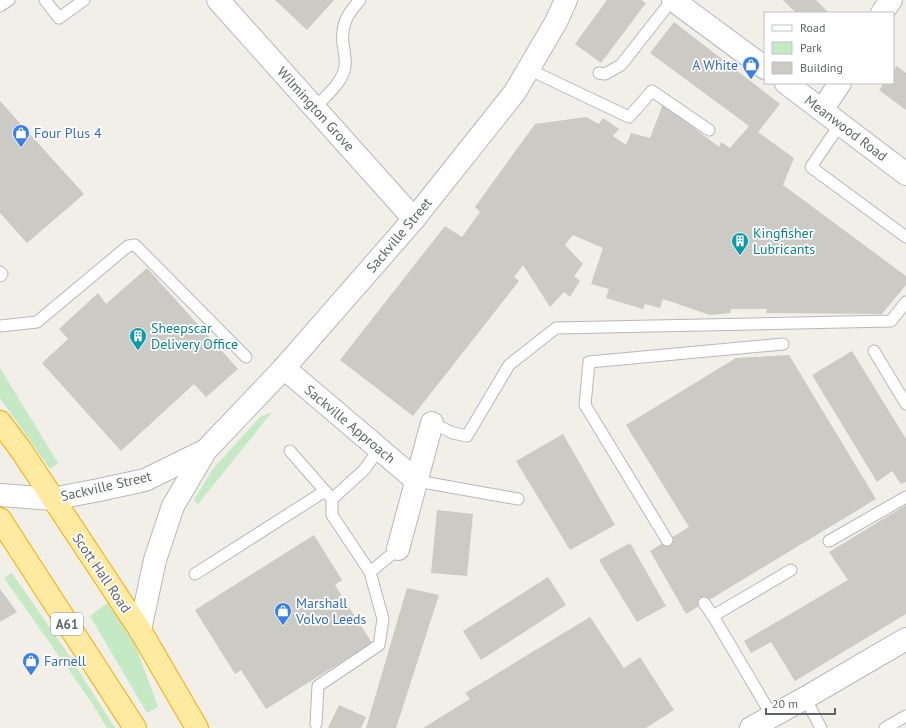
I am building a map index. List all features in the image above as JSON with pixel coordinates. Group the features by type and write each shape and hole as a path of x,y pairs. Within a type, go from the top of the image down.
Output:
{"highway":[{"name":"Scott Hall Road","path":"0,422 21,450 140,630 197,728"},
{"name":"A61","path":"0,519 135,728"}],"street":[{"name":"Wilmington Grove","path":"218,0 414,219"},
{"name":"Sackville Street","path":"140,630 155,560 173,506 206,450 284,368 414,219 515,92 556,22 566,0"},
{"path":"672,0 764,67"},
{"name":"Meanwood Road","path":"787,84 906,174"},
{"path":"822,110 839,84"},
{"name":"Sackville Approach","path":"284,368 417,481"},
{"path":"398,550 432,423"},
{"name":"Sackville Street","path":"0,496 52,499 145,480 206,450"},
{"path":"750,728 805,698 906,638"}],"lane":[{"path":"0,6 9,0"},
{"path":"45,0 59,18 84,0"},
{"path":"315,108 340,80 345,66 342,38 344,24 350,11 360,0"},
{"path":"599,73 606,74 621,65 672,0"},
{"path":"528,69 629,117 652,92 709,130"},
{"path":"840,124 811,167 906,237"},
{"path":"0,326 37,322 128,246 135,246 246,357"},
{"path":"0,272 2,274 0,276"},
{"path":"432,423 454,433 467,436 509,365 556,328 891,321 906,302"},
{"path":"667,540 585,405 590,362 783,344"},
{"path":"874,351 906,404"},
{"path":"195,574 328,495 364,470 379,449"},
{"path":"290,451 328,495 332,515 370,572 383,619 379,645 318,686 316,724"},
{"path":"417,481 518,499"},
{"path":"829,541 906,497"},
{"path":"370,572 398,550"},
{"path":"713,616 791,570"},
{"path":"704,603 772,716"},
{"path":"805,698 821,728"},
{"path":"885,728 906,716"}],"green space":[{"path":"0,368 58,463 50,469 0,398"},
{"path":"272,412 198,504 194,500 213,469 260,417"},
{"path":"12,573 68,654 115,728 107,728 90,700 4,578"},
{"path":"109,602 136,647 158,707 147,713 90,616"}],"building":[{"path":"275,0 334,0 307,30"},
{"path":"607,0 641,0 646,3 601,63 575,44"},
{"path":"783,0 816,0 828,12 795,12"},
{"name":"Kingfisher Lubricants","path":"674,22 780,104 758,132 794,158 783,185 906,276 906,285 882,314 766,313 767,309 731,309 730,313 710,315 663,299 660,308 645,304 643,309 606,298 609,289 591,284 603,248 573,235 565,245 583,264 574,276 580,281 570,297 564,292 550,307 523,265 514,277 519,281 413,416 340,360 445,226 462,237 480,212 475,207 535,124 586,117 599,124 603,118 619,129 613,136 626,145 631,133 650,138 663,104 719,147 721,142 730,148 749,126 650,53"},
{"path":"897,66 906,73 906,110 879,90 883,84 894,84 894,70"},
{"name":"Four Plus 4","path":"0,101 84,194 27,243 0,213"},
{"name":"Sheepscar Delivery Office","path":"147,268 238,369 206,397 194,384 121,451 42,363 68,339 59,329 98,293 106,304"},
{"path":"852,351 906,439 906,482 901,484 892,471 877,482 812,375"},
{"path":"789,355 876,499 686,614 650,551 689,527 626,425 736,358"},
{"path":"563,434 615,525 570,550 516,461"},
{"path":"906,505 906,614 795,681 771,642 751,653 744,641 848,580 829,552"},
{"path":"437,510 473,514 467,576 431,573"},
{"name":"Marshall Volvo Leeds","path":"314,535 342,580 335,585 372,643 266,709 241,670 235,674 195,610"},
{"path":"630,543 666,606 637,622 599,560"},
{"path":"548,577 566,605 481,660 463,631"},
{"path":"407,588 439,595 396,728 366,728"},
{"path":"0,589 17,612 0,622"},
{"path":"590,617 624,668 640,657 674,710 646,728 423,728 470,699 465,693"},
{"path":"339,705 366,717 361,728 328,728"}],"place":[{"name":"A White","path":"751,80"},
{"name":"Four Plus 4","path":"21,148"},
{"name":"Kingfisher Lubricants","path":"740,256"},
{"name":"Sheepscar Delivery Office","path":"138,351"},
{"name":"Marshall Volvo Leeds","path":"283,626"},
{"name":"Farnell","path":"31,676"}]}
